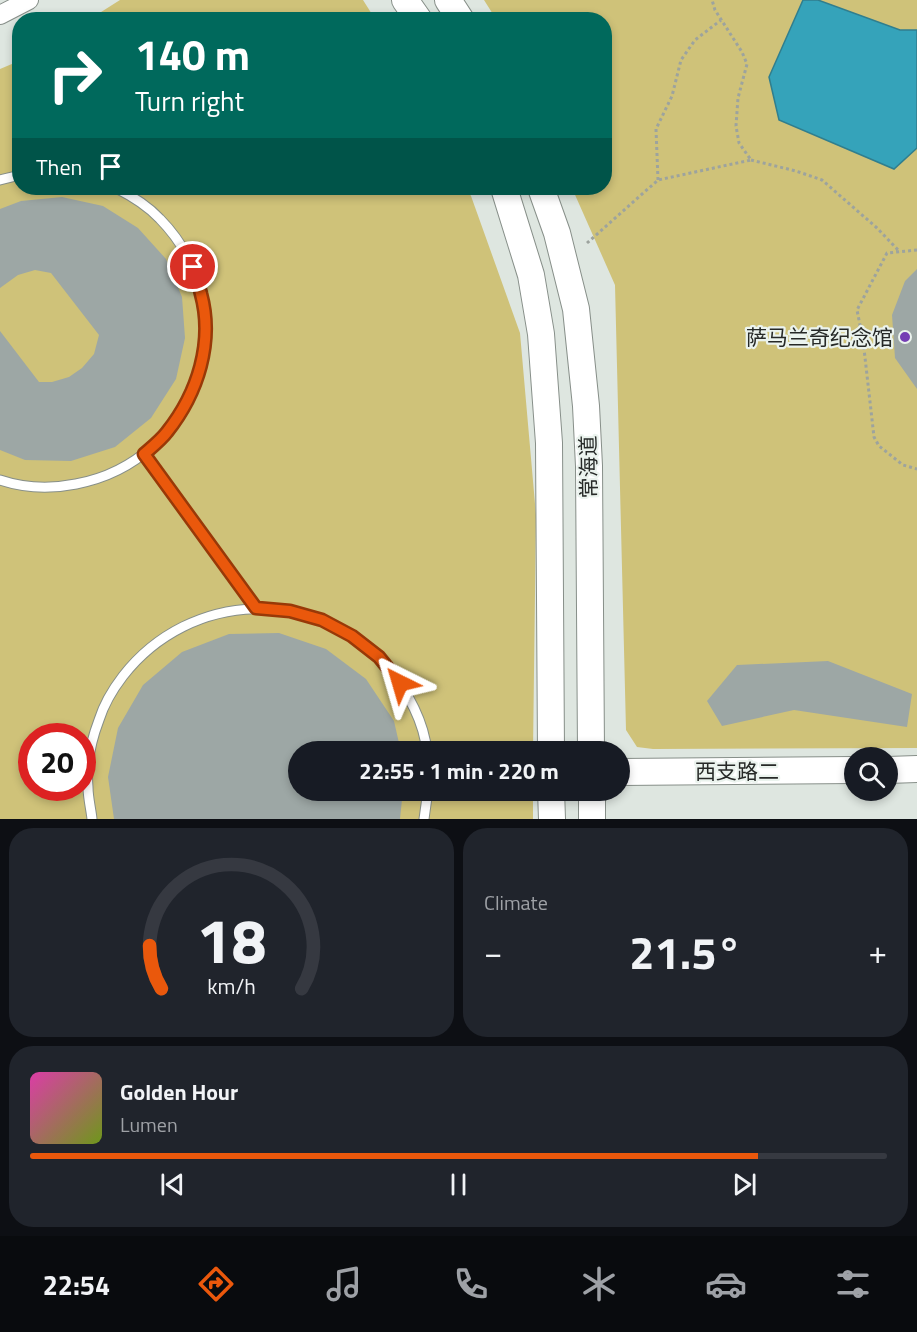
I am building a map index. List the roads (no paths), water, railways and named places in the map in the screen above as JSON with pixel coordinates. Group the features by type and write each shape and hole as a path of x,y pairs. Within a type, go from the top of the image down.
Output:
{"main road":[{"name":"常海道","path":"507,195 531,275 541,334 549,443 551,741"},
{"name":"常海道","path":"543,195 557,233 576,309 586,406 589,466 591,741"},
{"name":"西支路二","path":"630,772 844,770"},
{"path":"898,770 917,770"},
{"name":"西支路二","path":"630,785 844,784"},
{"path":"898,784 917,784"},
{"path":"551,801 552,819"},
{"path":"592,801 592,819"}],"street":[{"path":"0,15 29,0"}],"lane":[{"path":"0,480 32,487 62,487 91,481 119,470 144,454 166,434 183,410 196,383 204,354 205,325 202,295 193,267 179,241 160,218 128,195"},
{"path":"144,454 256,608"},
{"path":"92,819 88,786 90,752 99,719 114,689 134,662 160,640 190,623 222,612 256,608 290,611 322,620 352,636 379,657 400,683 417,713 424,741"},
{"path":"424,819 426,801"}],"water":[{"path":"803,0 818,0 900,30 917,30 917,148 894,169 779,120 769,77"}],"place":[{"name":"萨马兰奇纪念馆","path":"905,337"}]}
